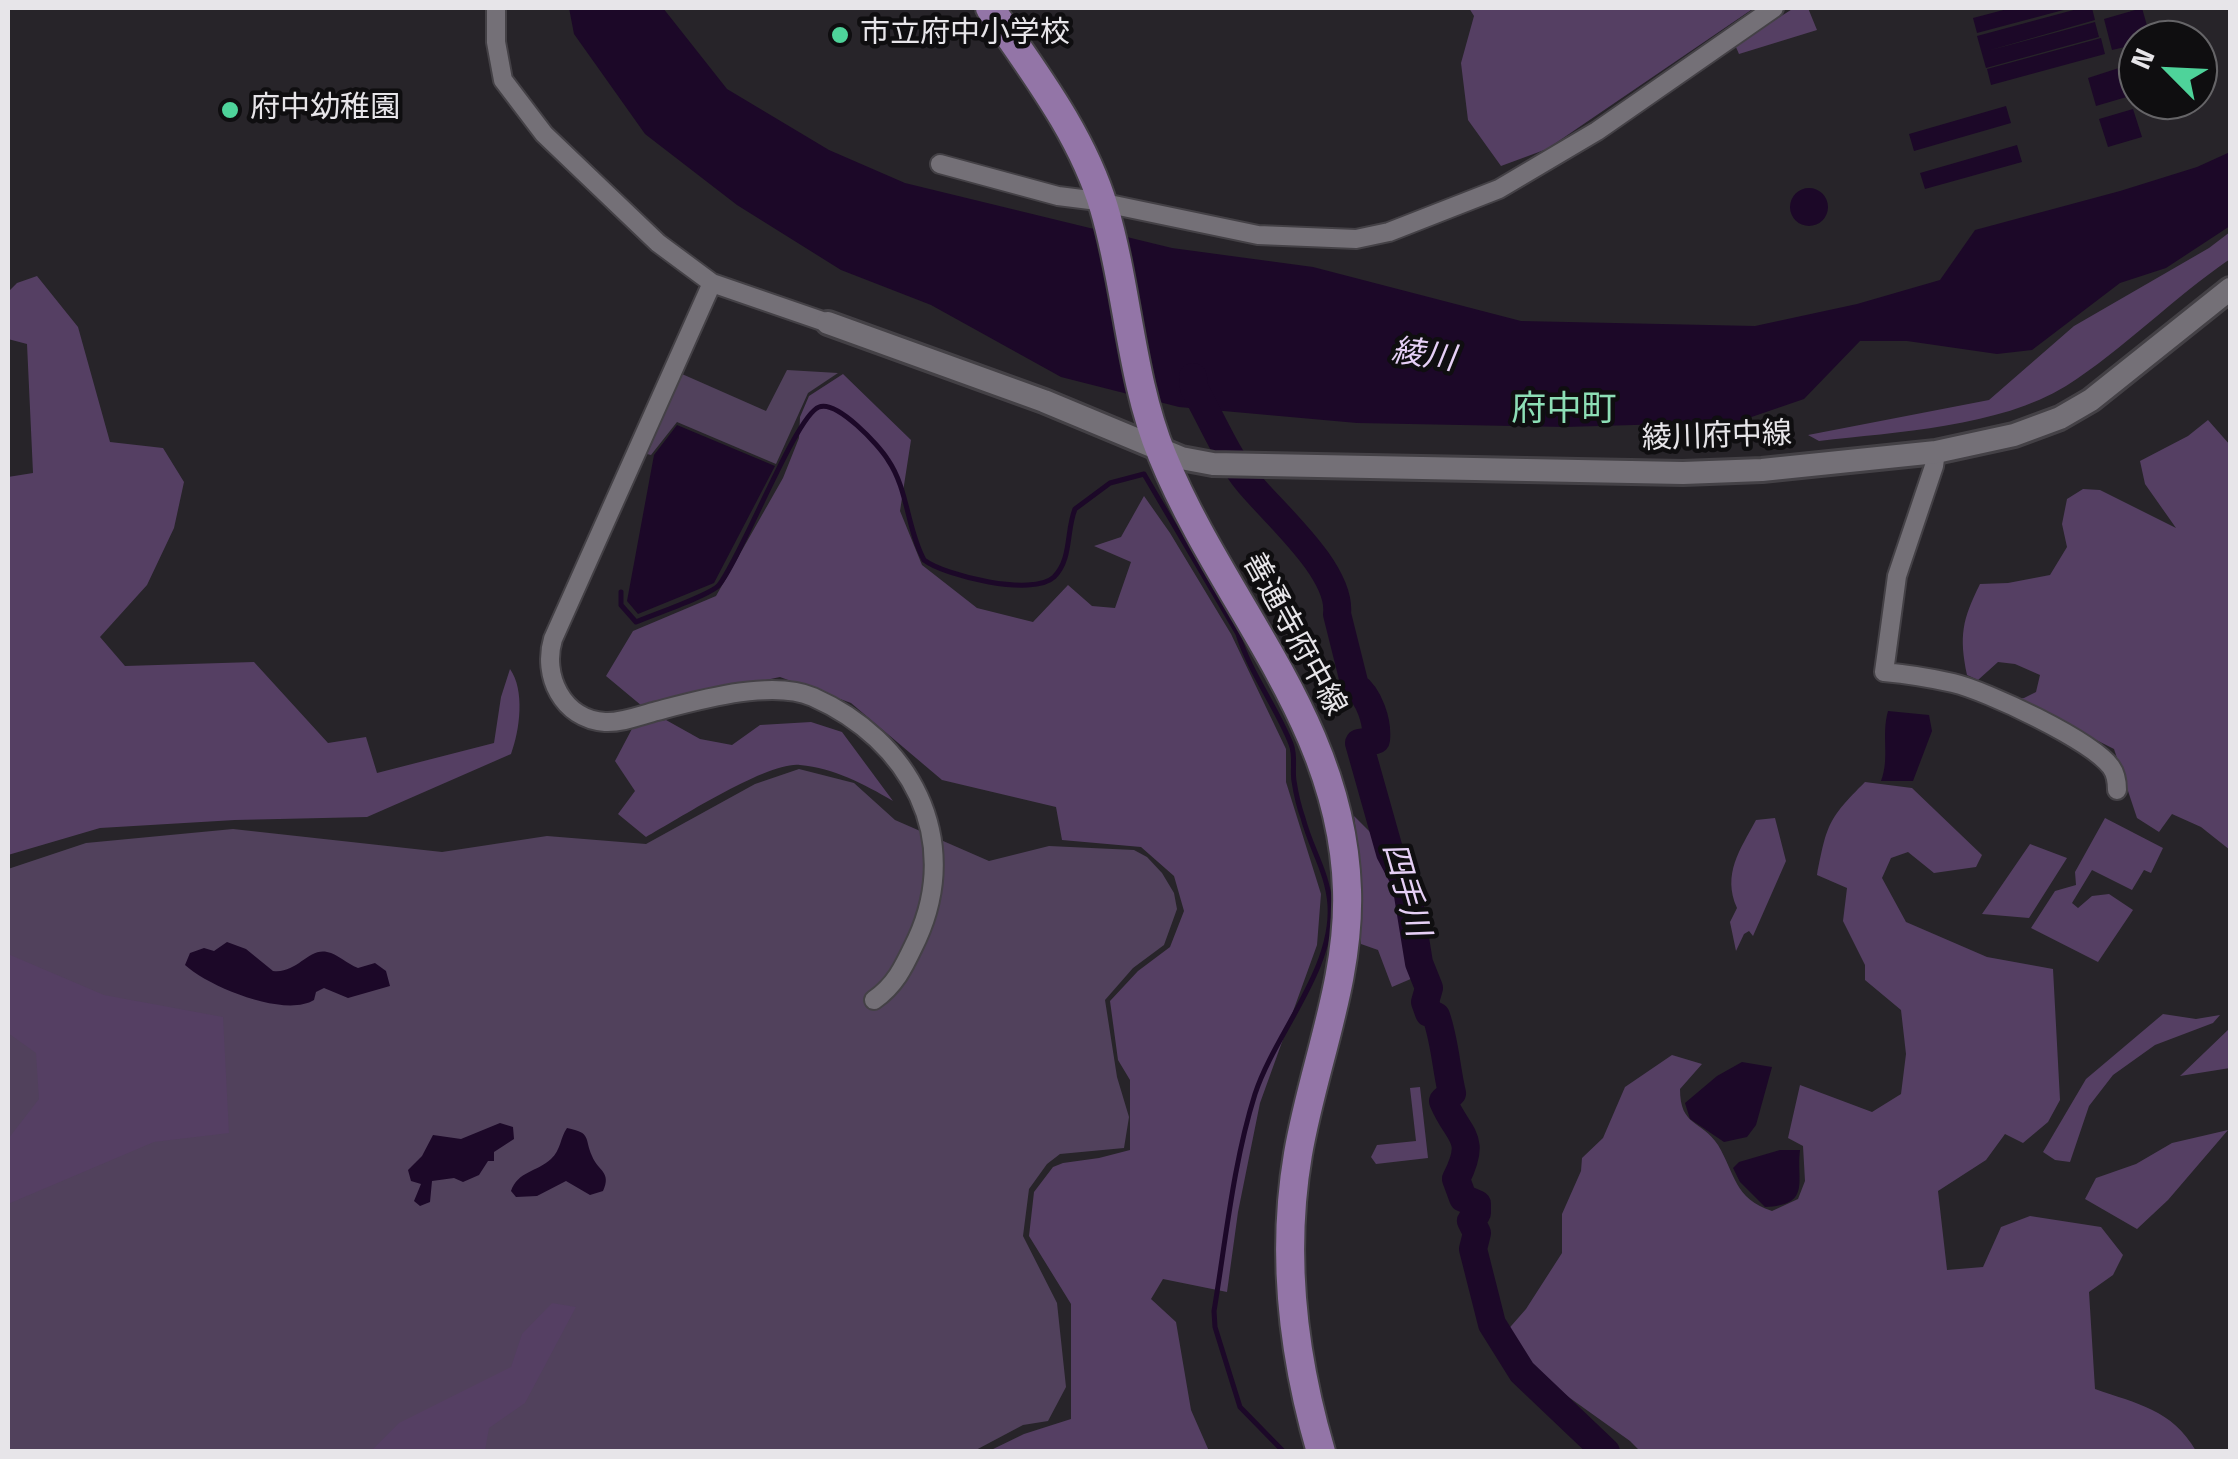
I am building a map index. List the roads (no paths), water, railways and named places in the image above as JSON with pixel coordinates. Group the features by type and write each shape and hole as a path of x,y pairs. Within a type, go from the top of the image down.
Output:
{"main road":[{"name":"善通寺府中線","path":"990,8 1058,109 1105,212 1148,414 1160,449 1195,530 1301,708 1330,785 1342,837 1347,892 1344,949 1298,1154 1290,1244 1296,1341 1322,1452"},
{"name":"綾川府中線","path":"828,323 1044,401 1181,458 1228,465 1683,474 1936,452 2014,435 2060,418 2091,400 2230,288"}],"street":[{"path":"496,8 496,42 504,80 544,134 658,244 712,283 828,323"},
{"path":"940,164 1105,212 1258,235 1356,239 1389,232 1498,189 1554,158 1682,75 1774,8"},
{"path":"712,283 553,639 548,674 558,694 572,709 604,722 737,694 784,690 808,695 842,711 871,735 920,794 930,820 932,846 926,918 901,974 890,989 874,1000"},
{"path":"1936,452 1898,576 1884,672 1954,683 1988,694 2060,729 2112,768 2117,790"}],"water":[{"name":"綾川","path":"569,8 663,8 727,89 829,150 905,183 1172,248 1313,267 1521,321 1755,326 1857,304 1940,280 1975,230 2120,191 2197,167 2230,152 2230,226 2166,268 2120,283 2032,350 1997,354 1907,341 1860,341 1804,399 1737,422 1565,427 1357,423 1179,407 1061,377 931,305 841,270 737,205 645,134 574,34"},
{"path":"2011,8 2071,8 1977,33 1973,18"},
{"path":"2092,8 2095,20 1987,51 2095,22 2099,37 1986,68 1977,36"},
{"path":"2142,8 2145,20 2118,20 2118,49 2112,50 2104,19"},
{"path":"2101,38 2105,54 1991,85 1987,69"},
{"path":"2118,68 2118,100 2096,106 2088,78"},
{"path":"2006,106 2011,123 1914,151 1909,134"},
{"path":"2118,113 2118,120 2137,120 2142,137 2108,147 2099,119"},
{"path":"2017,145 2022,162 1925,189 1920,173"},
{"path":"1809,188 1822,194 1828,207 1822,220 1809,226 1796,220 1790,207 1796,194"},
{"path":"677,425 775,466 714,583 638,614 627,601 654,455"},
{"path":"1888,711 1929,715 1932,731 1913,781 1881,781"},
{"path":"227,942 246,949 273,971 289,969 320,952 331,953 358,968 375,963 386,971 390,986 348,998 324,988 316,992 314,1000 301,1005 248,998 185,965 190,953 204,948 214,951"},
{"path":"1742,1062 1772,1067 1756,1125 1747,1137 1724,1142 1690,1119 1685,1103 1717,1076"},
{"path":"500,1123 513,1127 514,1139 494,1152 494,1161 488,1161 479,1175 463,1182 454,1178 432,1181 430,1202 420,1206 414,1201 421,1184 411,1181 408,1170 422,1156 433,1135 461,1139"},
{"path":"567,1128 586,1137 605,1176 603,1191 590,1195 566,1181 537,1196 516,1197 511,1191 514,1184 551,1159"},
{"path":"1780,1150 1800,1150 1799,1190 1790,1202 1765,1207 1740,1182 1733,1168 1739,1162"}],"waterway":[{"name":"四手川","path":"1193,377 1194,388 1240,471 1318,562 1336,597 1355,686 1374,718 1376,740 1359,743 1390,853 1406,883 1419,963 1429,988 1425,1002 1429,1013 1436,1016 1452,1093 1443,1101 1466,1145 1456,1179 1463,1198 1477,1204 1471,1221 1477,1233 1473,1249 1492,1324 1522,1372 1606,1452"},
{"path":"621,592 621,605 636,622 719,585 797,434 819,407 836,410 846,417 888,460 900,484 924,560 950,572 989,582 1028,585 1054,577 1064,562 1075,509 1110,483 1144,474 1238,634 1285,730 1292,749 1299,805 1329,893 1329,929 1323,953 1264,1071 1247,1120 1214,1311 1215,1327 1240,1407 1284,1452"}],"place":[{"name":"市立府中小学校","path":"840,35"},
{"name":"府中幼稚園","path":"230,110"}],"district":[{"name":"府中町","path":"1564,411"}]}
